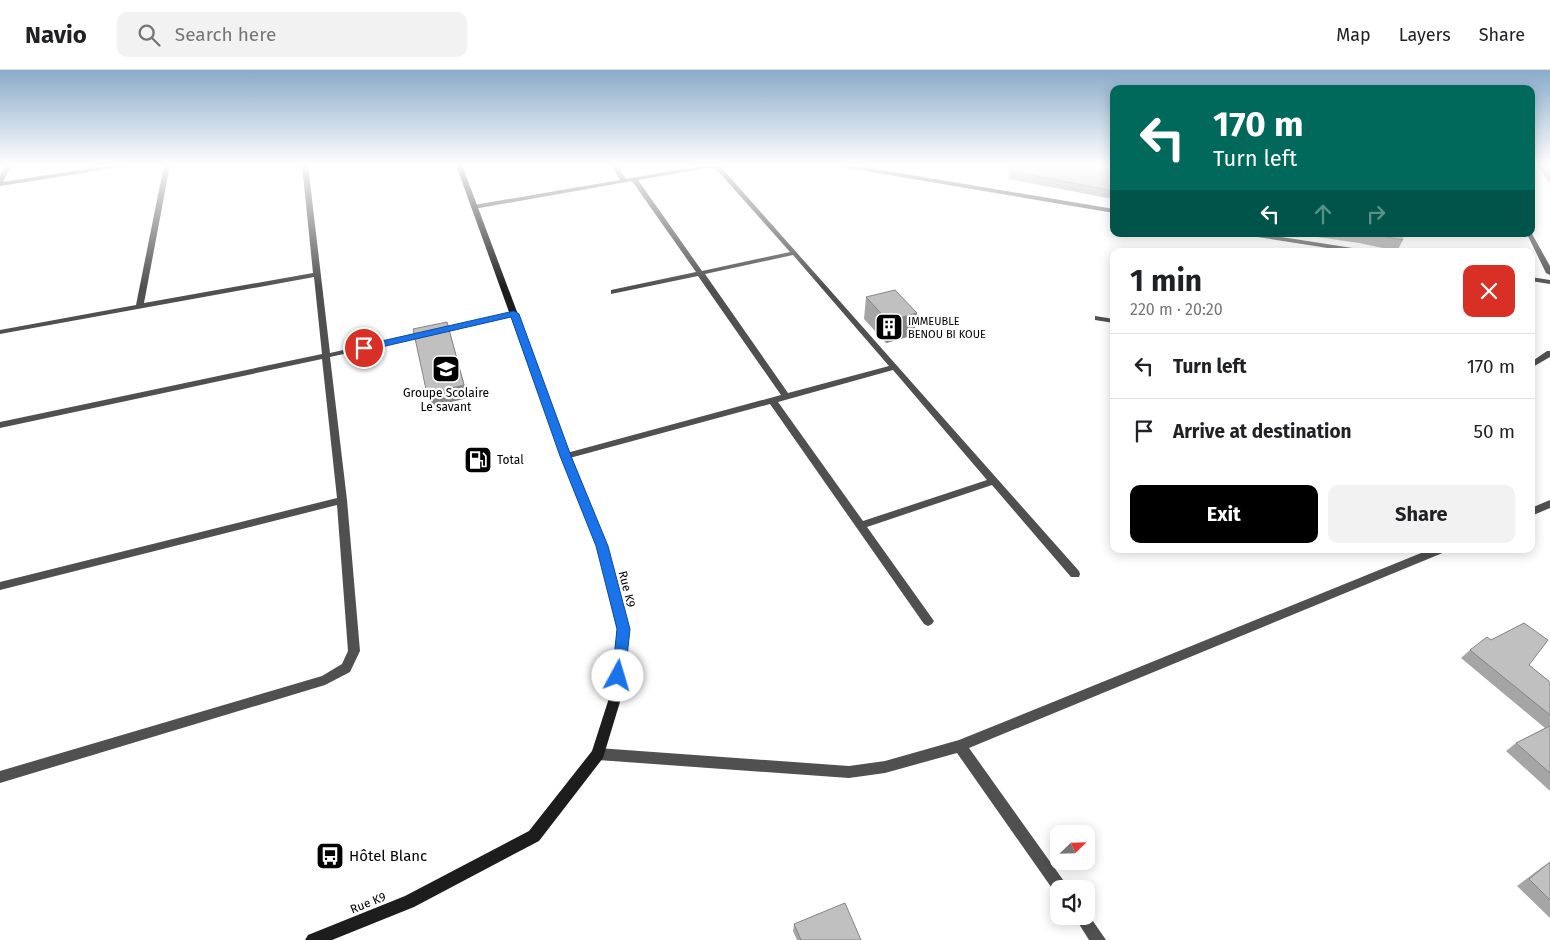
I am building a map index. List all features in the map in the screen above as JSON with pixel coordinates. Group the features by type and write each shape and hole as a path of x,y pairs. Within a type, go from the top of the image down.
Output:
{"street":[{"path":"140,306 159,206"},
{"path":"0,777 325,680 346,668 354,651 342,500 309,206"},
{"path":"474,207 482,206"},
{"path":"652,206 786,396"},
{"path":"751,206 1075,574"},
{"path":"1082,206 1110,210"},
{"name":"Rue K9","path":"313,940 409,902 534,836 598,754 617,692 623,629 602,546 566,456 474,207"},
{"path":"1270,237 1340,248"},
{"path":"1532,237 1550,273"},
{"path":"614,292 793,253"},
{"path":"0,332 317,274"},
{"path":"1535,280 1550,282"},
{"path":"0,425 514,314"},
{"path":"1098,318 1110,320"},
{"path":"1535,363 1550,353"},
{"path":"566,456 895,367"},
{"path":"772,400 928,622"},
{"path":"860,526 994,481"},
{"path":"0,586 342,500"},
{"path":"1535,510 1549,505"},
{"path":"598,754 849,772 885,767 960,746 1431,553"},
{"path":"960,746 1055,880"},
{"path":"1087,925 1098,940"}],"building":[{"path":"1386,237 1402,237 1403,240"},
{"path":"895,290 917,313 888,321 866,297"},
{"path":"447,322 464,385 427,394 413,329"},
{"path":"1524,623 1548,640 1529,665 1550,682 1550,715 1470,650 1487,637 1491,640"},
{"path":"1550,726 1550,773 1516,743"},
{"path":"1550,862 1550,900 1529,879"},
{"path":"845,903 861,940 801,940 794,924"}],"place":[{"name":"IMMEUBLE BENOU BI KOUE","path":"889,327"},
{"name":"Groupe Scolaire Le savant","path":"446,369"},
{"name":"Total","path":"478,460"},
{"name":"Hôtel Blanc","path":"330,856"}],"route":[{"path":"364,348 514,314 566,456 602,546 623,629 618,676"}]}
